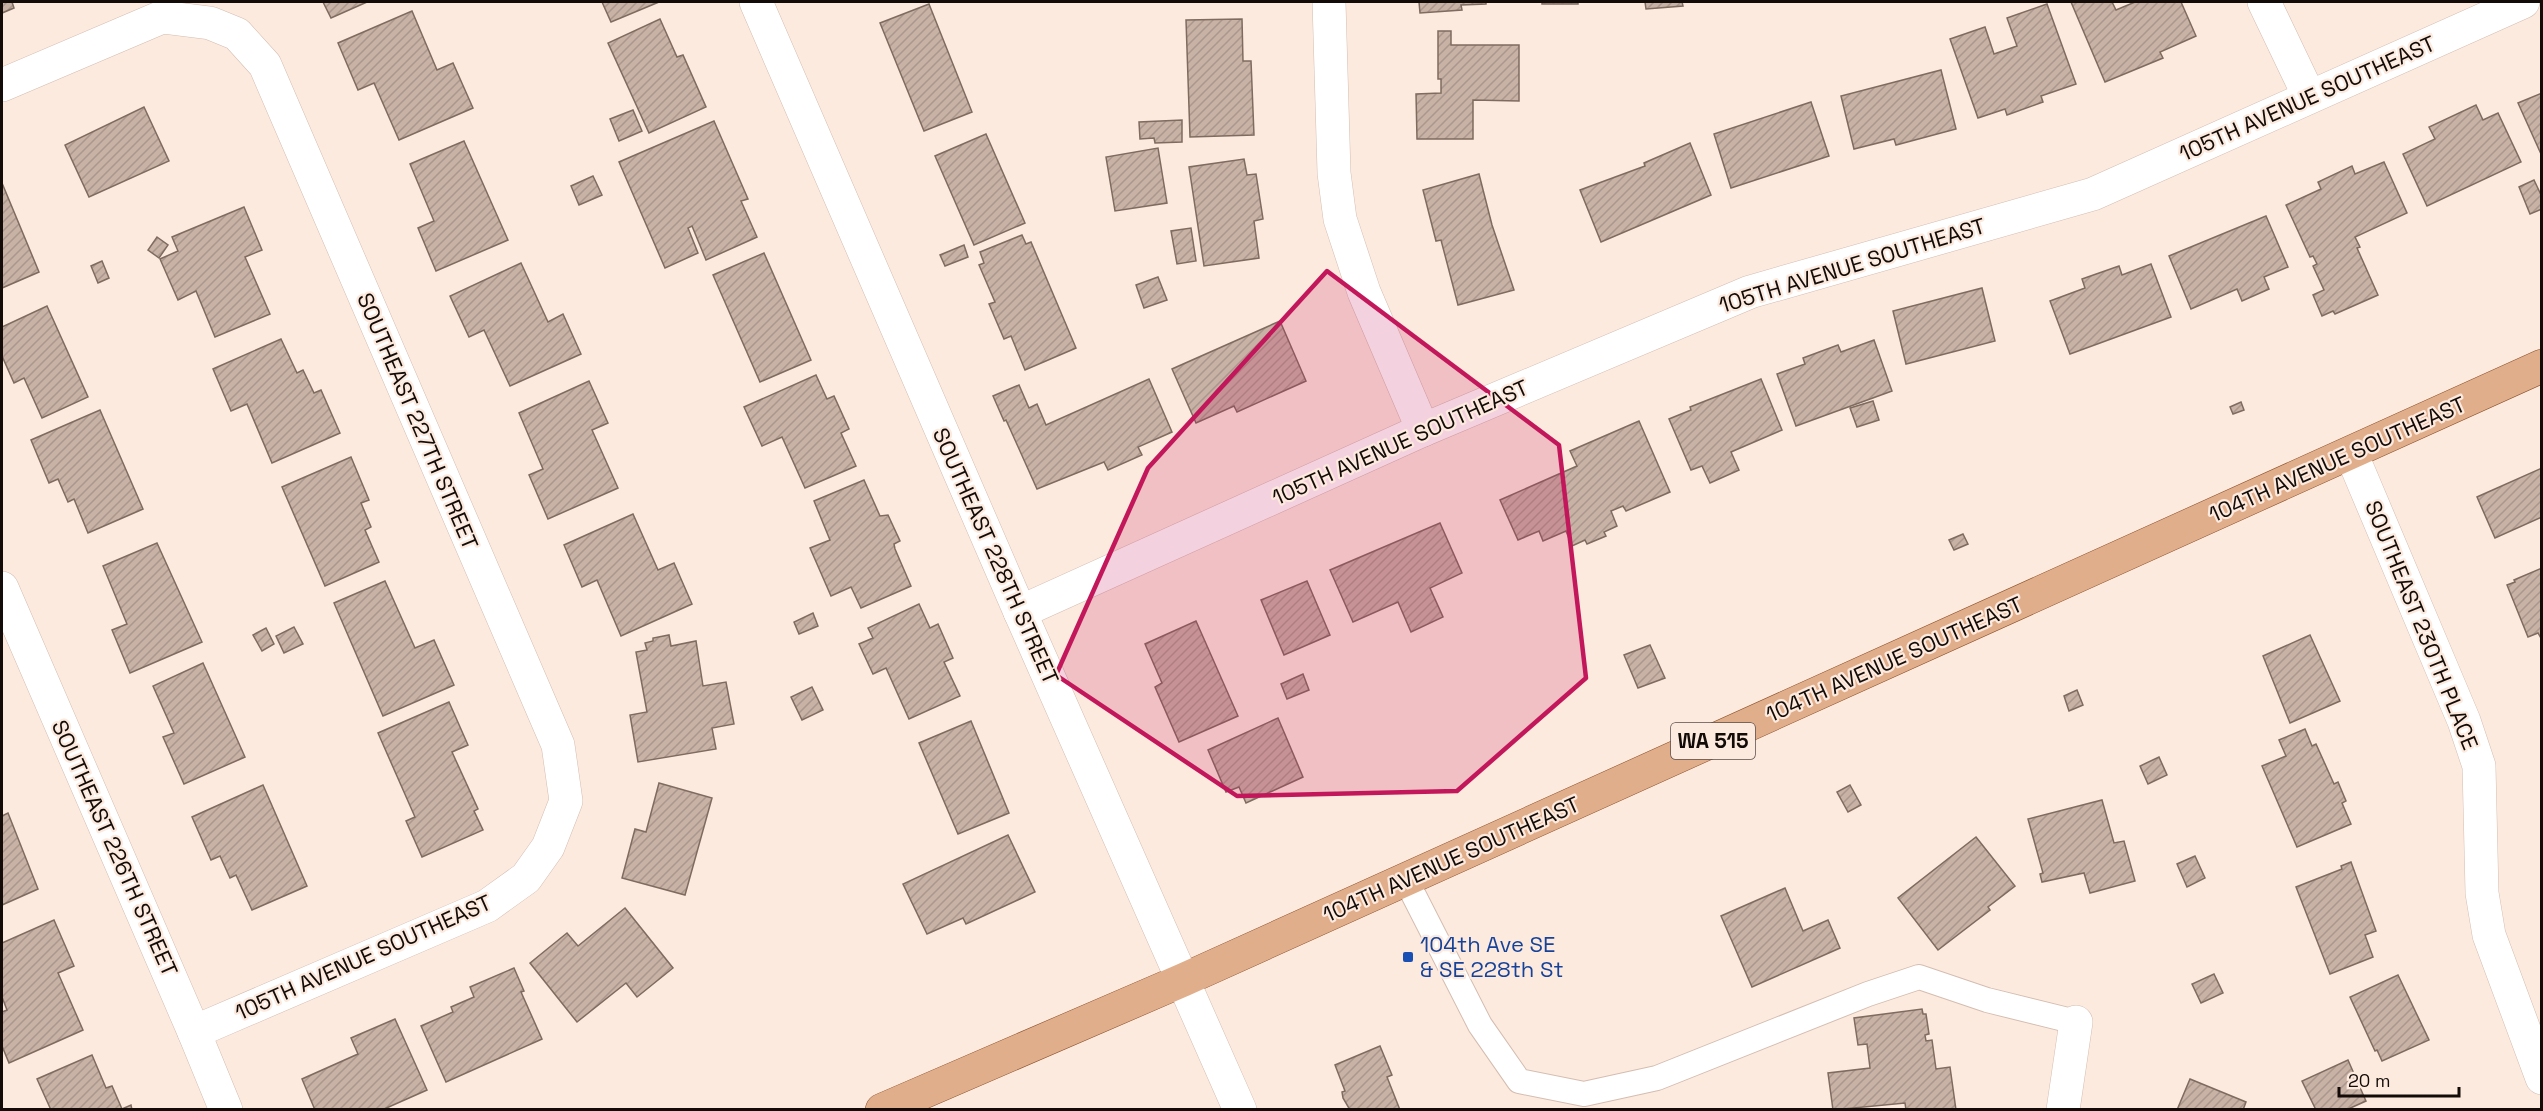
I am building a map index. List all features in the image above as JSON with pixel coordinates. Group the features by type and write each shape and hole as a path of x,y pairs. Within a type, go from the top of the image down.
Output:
{"main road":[{"name":"104TH AVENUE SOUTHEAST","path":"882,1110 1183,980 1406,880 2541,366"}],"street":[{"name":"SOUTHEAST 228TH STREET","path":"756,2 1020,612 1240,1110"},
{"path":"1329,2 1334,173 1340,219 1364,292 1423,430"},
{"path":"2264,2 2309,96"},
{"name":"105TH AVENUE SOUTHEAST","path":"1020,612 1423,430 1750,292 2093,194 2523,2"},
{"name":"SOUTHEAST 227TH STREET","path":"2,85 162,17 206,12 237,34 265,65 558,746 566,801 549,847"},
{"name":"SOUTHEAST 230TH PLACE","path":"2351,453 2464,721 2480,766 2482,893 2489,935 2541,1078"},
{"name":"SOUTHEAST 226TH STREET","path":"2,588 195,1032 225,1110"},
{"name":"105TH AVENUE SOUTHEAST","path":"195,1032 487,906 526,878 549,847"},
{"path":"2063,1110 2076,1022"}],"lane":[{"path":"1406,880 1480,1024 1519,1081 1584,1094 1657,1078 1868,994 1919,977 1987,1000 2076,1022"}],"highlighted area":[{"path":"1327,271 1559,445 1586,678 1457,791 1237,796 1056,675 1148,468"}],"building":[{"path":"2,2 12,2 14,8 2,13"},
{"path":"323,2 367,2 331,18"},
{"path":"602,2 659,2 611,22"},
{"path":"1419,2 1486,2 1486,4 1461,5 1462,10 1420,13"},
{"path":"1542,2 1578,2 1578,4 1542,4"},
{"path":"1645,2 1682,2 1683,6 1646,9"},
{"path":"2071,2 2112,2 2116,10 2135,2 2181,2 2196,36 2160,52 2163,58 2105,82"},
{"path":"929,4 972,112 924,131 880,23"},
{"path":"2047,4 2076,84 2041,96 2043,102 2007,115 2005,109 1978,118 1950,39 1985,27 1994,54 2017,46 2007,18"},
{"path":"412,11 437,70 453,63 473,108 399,140 374,83 358,90 338,43"},
{"path":"660,19 677,57 683,55 706,107 649,133 608,43"},
{"path":"1242,19 1243,61 1251,61 1254,135 1190,137 1186,20"},
{"path":"1438,31 1451,31 1451,45 1519,45 1519,101 1473,100 1473,139 1417,139 1416,94 1441,93 1441,79 1438,79"},
{"path":"1941,70 1956,129 1896,145 1894,139 1854,149 1841,96"},
{"path":"2542,93 2542,154 2541,154 2518,103"},
{"path":"1811,102 1829,156 1731,188 1714,134"},
{"path":"2476,105 2483,120 2498,113 2521,162 2427,206 2403,154 2435,139 2429,127"},
{"path":"144,107 169,161 89,197 65,145"},
{"path":"633,110 642,131 619,141 610,119"},
{"path":"1182,120 1182,142 1155,143 1154,138 1140,139 1139,122"},
{"path":"714,121 748,199 741,201 757,237 706,260 692,226 688,228 698,253 665,268 619,162"},
{"path":"986,134 1025,223 974,245 935,156"},
{"path":"464,141 508,240 436,271 418,228 434,221 410,164"},
{"path":"1690,143 1711,195 1601,242 1580,190 1645,166 1644,163"},
{"path":"1158,148 1167,203 1115,211 1106,157"},
{"path":"1244,159 1247,175 1256,174 1263,219 1254,221 1259,258 1204,266 1189,167"},
{"path":"2384,162 2407,213 2355,237 2360,247 2357,248 2378,295 2335,314 2333,311 2322,316 2313,295 2324,290 2313,266 2317,264 2313,256 2310,257 2286,205 2321,189 2318,182 2352,166 2355,174"},
{"path":"1479,174 1492,225 1514,290 1458,305 1441,240 1436,241 1423,190"},
{"path":"593,176 602,195 579,205 571,186"},
{"path":"2534,180 2542,197 2542,209 2530,214 2519,187"},
{"path":"2,183 39,272 2,288"},
{"path":"244,207 262,250 245,257 270,314 215,337 196,291 178,300 160,259 178,251 172,237"},
{"path":"2266,216 2288,267 2264,277 2269,289 2242,301 2237,289 2191,309 2169,256"},
{"path":"1191,228 1196,261 1177,264 1171,231"},
{"path":"1022,235 1026,244 1031,242 1076,348 1025,370 1011,336 1004,339 989,304 995,302 979,265 984,263 980,252"},
{"path":"157,237 168,245 159,258 148,250"},
{"path":"964,245 968,257 945,266 940,255"},
{"path":"764,253 811,360 760,382 713,275"},
{"path":"102,261 109,278 98,283 91,266"},
{"path":"521,263 548,322 563,314 581,354 510,386 484,330 469,337 450,296"},
{"path":"2151,264 2171,317 2070,354 2050,301 2085,288 2082,279 2119,266 2122,275"},
{"path":"1158,277 1167,300 1144,308 1136,285"},
{"path":"1982,288 1995,341 1906,364 1893,311"},
{"path":"47,306 88,397 42,418 24,378 14,383 2,356 2,327"},
{"path":"1280,321 1306,381 1237,412 1234,406 1196,423 1172,369"},
{"path":"281,339 297,373 303,370 314,393 321,390 340,433 272,463 247,404 231,411 213,369"},
{"path":"1874,340 1892,391 1796,426 1777,374 1805,364 1803,358 1838,345 1841,352"},
{"path":"816,375 827,399 834,396 849,429 841,433 856,466 805,488 782,437 762,446 744,407"},
{"path":"1149,379 1172,432 1138,447 1142,455 1108,470 1104,462 1037,489 993,396 1019,385 1029,408 1037,404 1046,425"},
{"path":"1761,379 1782,430 1731,452 1739,470 1710,483 1702,466 1691,470 1669,419 1691,410 1690,407"},
{"path":"589,381 608,423 592,430 618,488 548,519 529,475 543,469 519,413"},
{"path":"1873,401 1879,420 1857,427 1850,408"},
{"path":"2241,402 2244,410 2233,414 2230,407"},
{"path":"100,410 143,509 88,533 74,499 68,502 58,479 49,483 31,440"},
{"path":"1639,421 1670,492 1626,511 1623,506 1611,511 1617,526 1604,532 1606,536 1587,544 1585,540 1572,546 1566,531 1543,541 1539,531 1518,540 1500,500 1577,466 1570,451"},
{"path":"351,457 369,500 361,503 371,527 365,530 379,562 325,586 282,487"},
{"path":"2542,468 2542,517 2495,538 2477,497"},
{"path":"864,480 880,516 888,515 900,541 894,544 895,549 911,586 861,608 851,587 831,596 810,548 830,540 814,501"},
{"path":"633,514 658,570 674,563 692,604 621,636 597,580 582,587 564,545"},
{"path":"1440,523 1462,573 1430,588 1443,617 1411,632 1398,602 1353,622 1330,570"},
{"path":"1963,534 1968,544 1954,550 1949,540"},
{"path":"157,543 202,642 130,673 112,630 127,624 103,566"},
{"path":"2542,568 2542,640 2538,633 2528,637 2507,585"},
{"path":"385,581 415,648 434,640 454,685 383,716 334,603"},
{"path":"1307,581 1330,635 1284,655 1261,600"},
{"path":"919,604 930,628 938,624 953,658 944,662 960,696 909,719 886,668 873,674 859,644 873,638 868,628"},
{"path":"813,613 818,626 799,634 794,622"},
{"path":"1196,621 1238,716 1179,742 1155,687 1162,683 1145,644"},
{"path":"294,627 303,644 284,653 276,636"},
{"path":"266,628 274,644 262,651 253,635"},
{"path":"669,635 671,646 696,641 703,686 726,682 734,724 712,728 716,749 638,762 630,715 647,712 636,652 647,650 645,643 653,641 653,638"},
{"path":"2310,635 2340,701 2290,723 2263,656"},
{"path":"1650,645 1665,678 1638,688 1624,655"},
{"path":"203,663 245,757 184,784 163,737 174,733 153,686"},
{"path":"1303,674 1309,690 1287,699 1281,684"},
{"path":"812,687 823,710 802,720 791,697"},
{"path":"2077,690 2083,705 2069,711 2064,696"},
{"path":"449,702 468,745 452,752 478,809 474,811 483,830 422,857 406,821 415,817 378,733"},
{"path":"1278,718 1303,777 1246,803 1239,787 1226,792 1208,750"},
{"path":"971,721 1009,813 958,834 919,743"},
{"path":"2305,729 2312,746 2316,744 2334,784 2338,782 2346,801 2342,803 2351,824 2297,847 2262,766 2286,756 2279,740"},
{"path":"2159,757 2167,775 2148,784 2140,766"},
{"path":"659,783 712,798 685,895 622,878 635,829 646,832"},
{"path":"263,785 307,886 252,910 236,875 230,878 220,856 211,860 192,817"},
{"path":"1850,785 1861,805 1848,812 1837,792"},
{"path":"2102,800 2114,843 2124,841 2135,881 2090,893 2084,873 2042,882 2040,874 2043,873 2028,819"},
{"path":"8,813 38,889 2,905 2,816"},
{"path":"1008,835 1035,892 966,924 963,918 927,934 903,884"},
{"path":"1976,837 2015,886 1988,907 1990,910 1938,950 1898,898"},
{"path":"2195,856 2205,878 2187,887 2177,864"},
{"path":"2351,862 2376,931 2365,935 2373,957 2330,974 2296,887 2342,869 2341,866"},
{"path":"1785,888 1803,931 1828,920 1840,948 1752,987 1721,916"},
{"path":"625,908 673,968 637,997 626,983 577,1022 530,963 567,933 578,946"},
{"path":"54,920 74,966 58,973 83,1030 9,1063 2,1046 2,1012 7,1010 2,997 2,943"},
{"path":"514,968 524,991 521,992 542,1039 446,1082 421,1026 453,1012 451,1007 474,997 470,987"},
{"path":"2214,974 2223,993 2201,1003 2192,984"},
{"path":"2398,975 2429,1040 2382,1061 2350,997"},
{"path":"1922,1009 1923,1014 1926,1014 1929,1034 1925,1035 1926,1041 1932,1040 1936,1069 1950,1067 1956,1110 1906,1110 1905,1103 1833,1110 1828,1073 1870,1068 1867,1044 1858,1045 1854,1018"},
{"path":"395,1019 427,1090 382,1110 315,1110 302,1079 358,1054 351,1038"},
{"path":"1380,1046 1392,1075 1387,1077 1400,1110 1350,1110 1343,1098 1342,1092 1345,1091 1335,1065"},
{"path":"92,1055 106,1088 112,1086 122,1109 131,1105 132,1110 51,1110 37,1079"},
{"path":"2348,1060 2366,1101 2346,1110 2316,1110 2302,1081"},
{"path":"2190,1079 2246,1102 2243,1110 2177,1110"}],"place":[{"name":"104th Ave SE & SE 228th St","path":"1408,957"}]}
